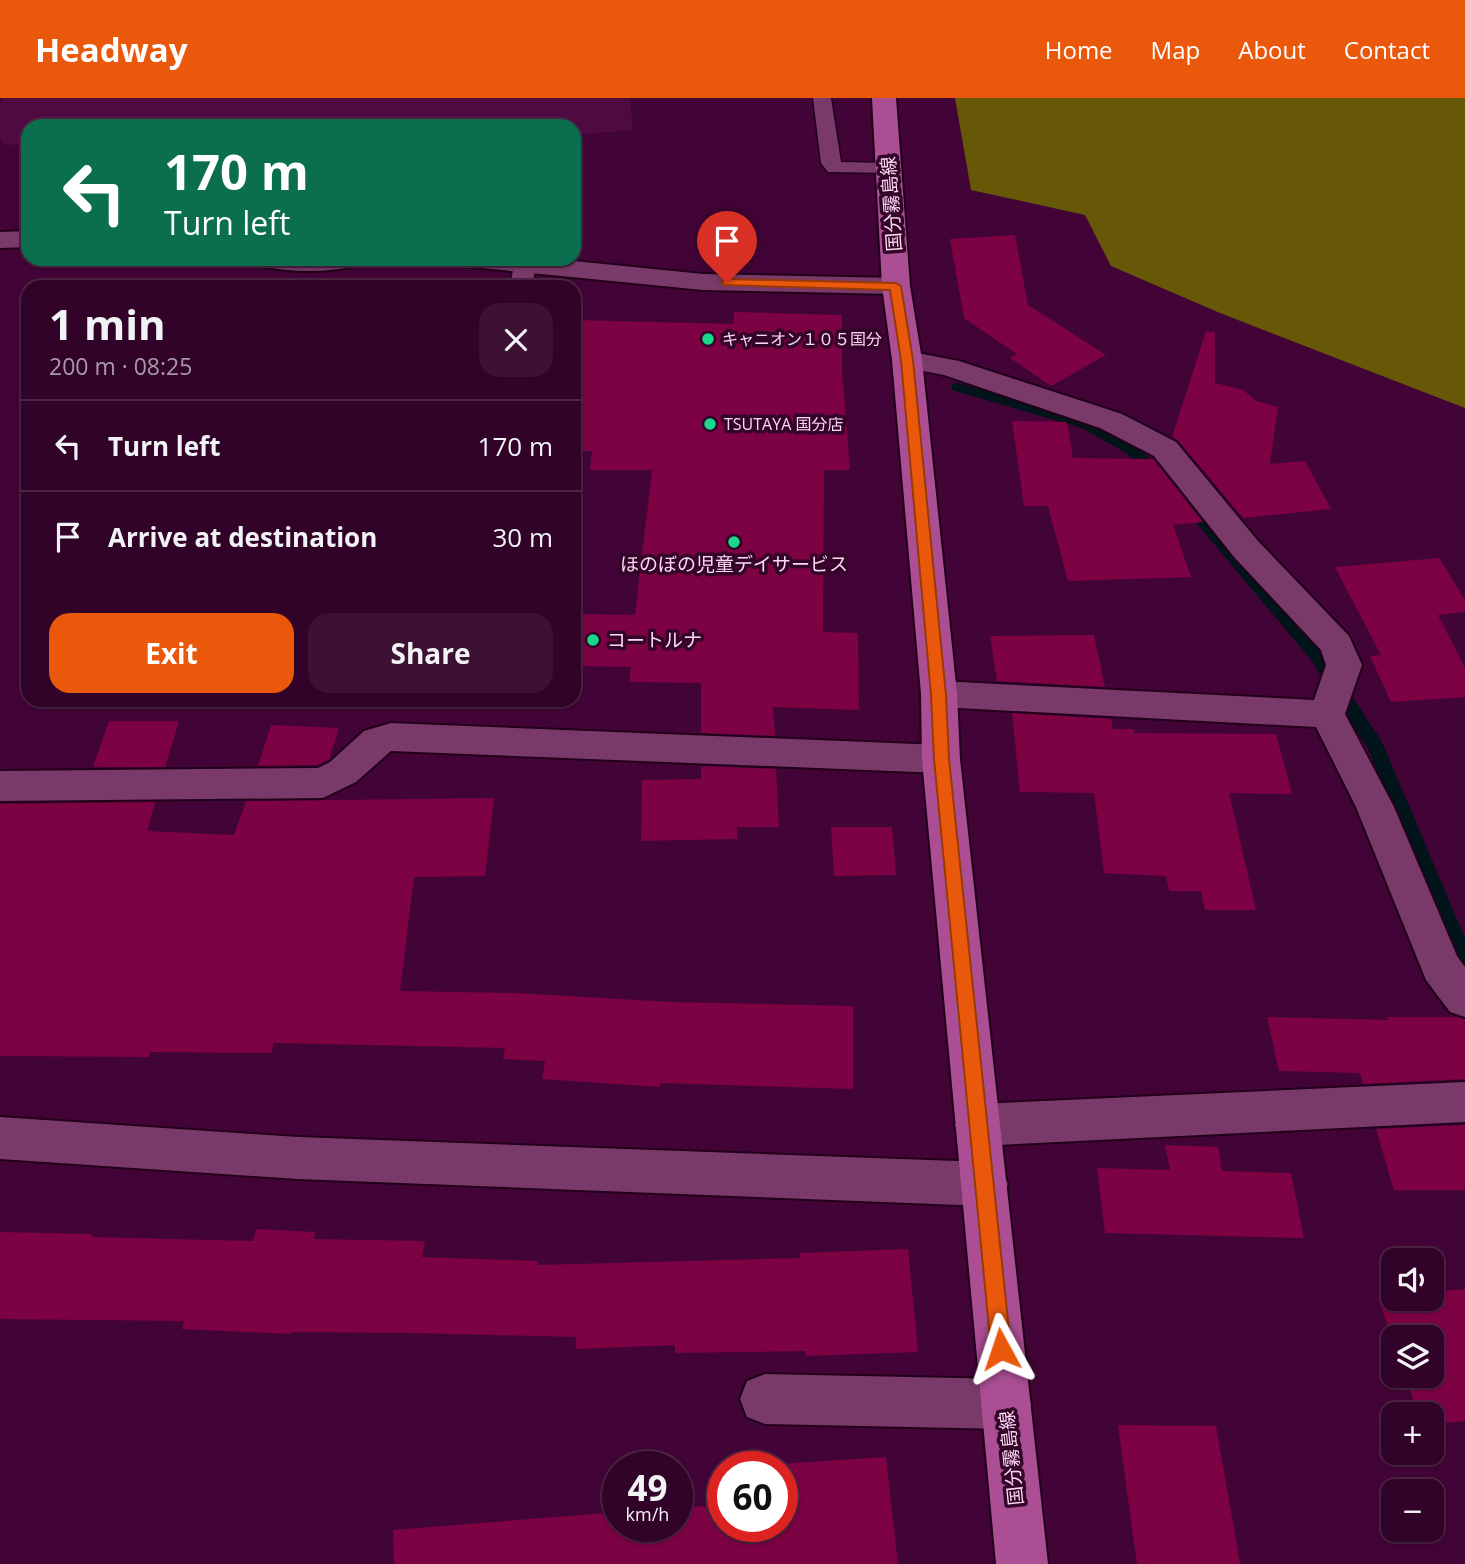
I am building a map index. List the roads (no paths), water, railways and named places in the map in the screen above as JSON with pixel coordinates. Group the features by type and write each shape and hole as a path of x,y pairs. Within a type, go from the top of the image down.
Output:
{"main road":[{"name":"国分霧島線","path":"884,98 896,286 907,360 939,695 941,759 1022,1564"}],"street":[{"path":"0,240 21,239"},
{"path":"494,266 523,275 896,286"},
{"path":"907,360 949,368 1111,421 1164,449 1246,549 1337,645 1344,665 1329,712 1375,807 1441,967 1465,999"},
{"path":"939,695 1329,712"},
{"path":"0,786 323,783 343,772 377,741 391,737 941,759"},
{"path":"977,1125 1465,1102"},
{"path":"0,1138 298,1158 985,1184"},
{"path":"765,1399 1006,1404"}],"lane":[{"path":"822,98 831,163 835,168 888,169"}],"waterway":[{"path":"957,387 1087,425 1131,450 1156,473"},
{"path":"1189,505 1318,657 1376,747 1465,960"}],"place":[{"name":"キャニオン１０５国分","path":"708,339"},
{"name":"TSUTAYA 国分店","path":"710,424"},
{"name":"ほのぼの児童デイサービス","path":"734,542"},
{"name":"コートルナ","path":"593,640"}]}
